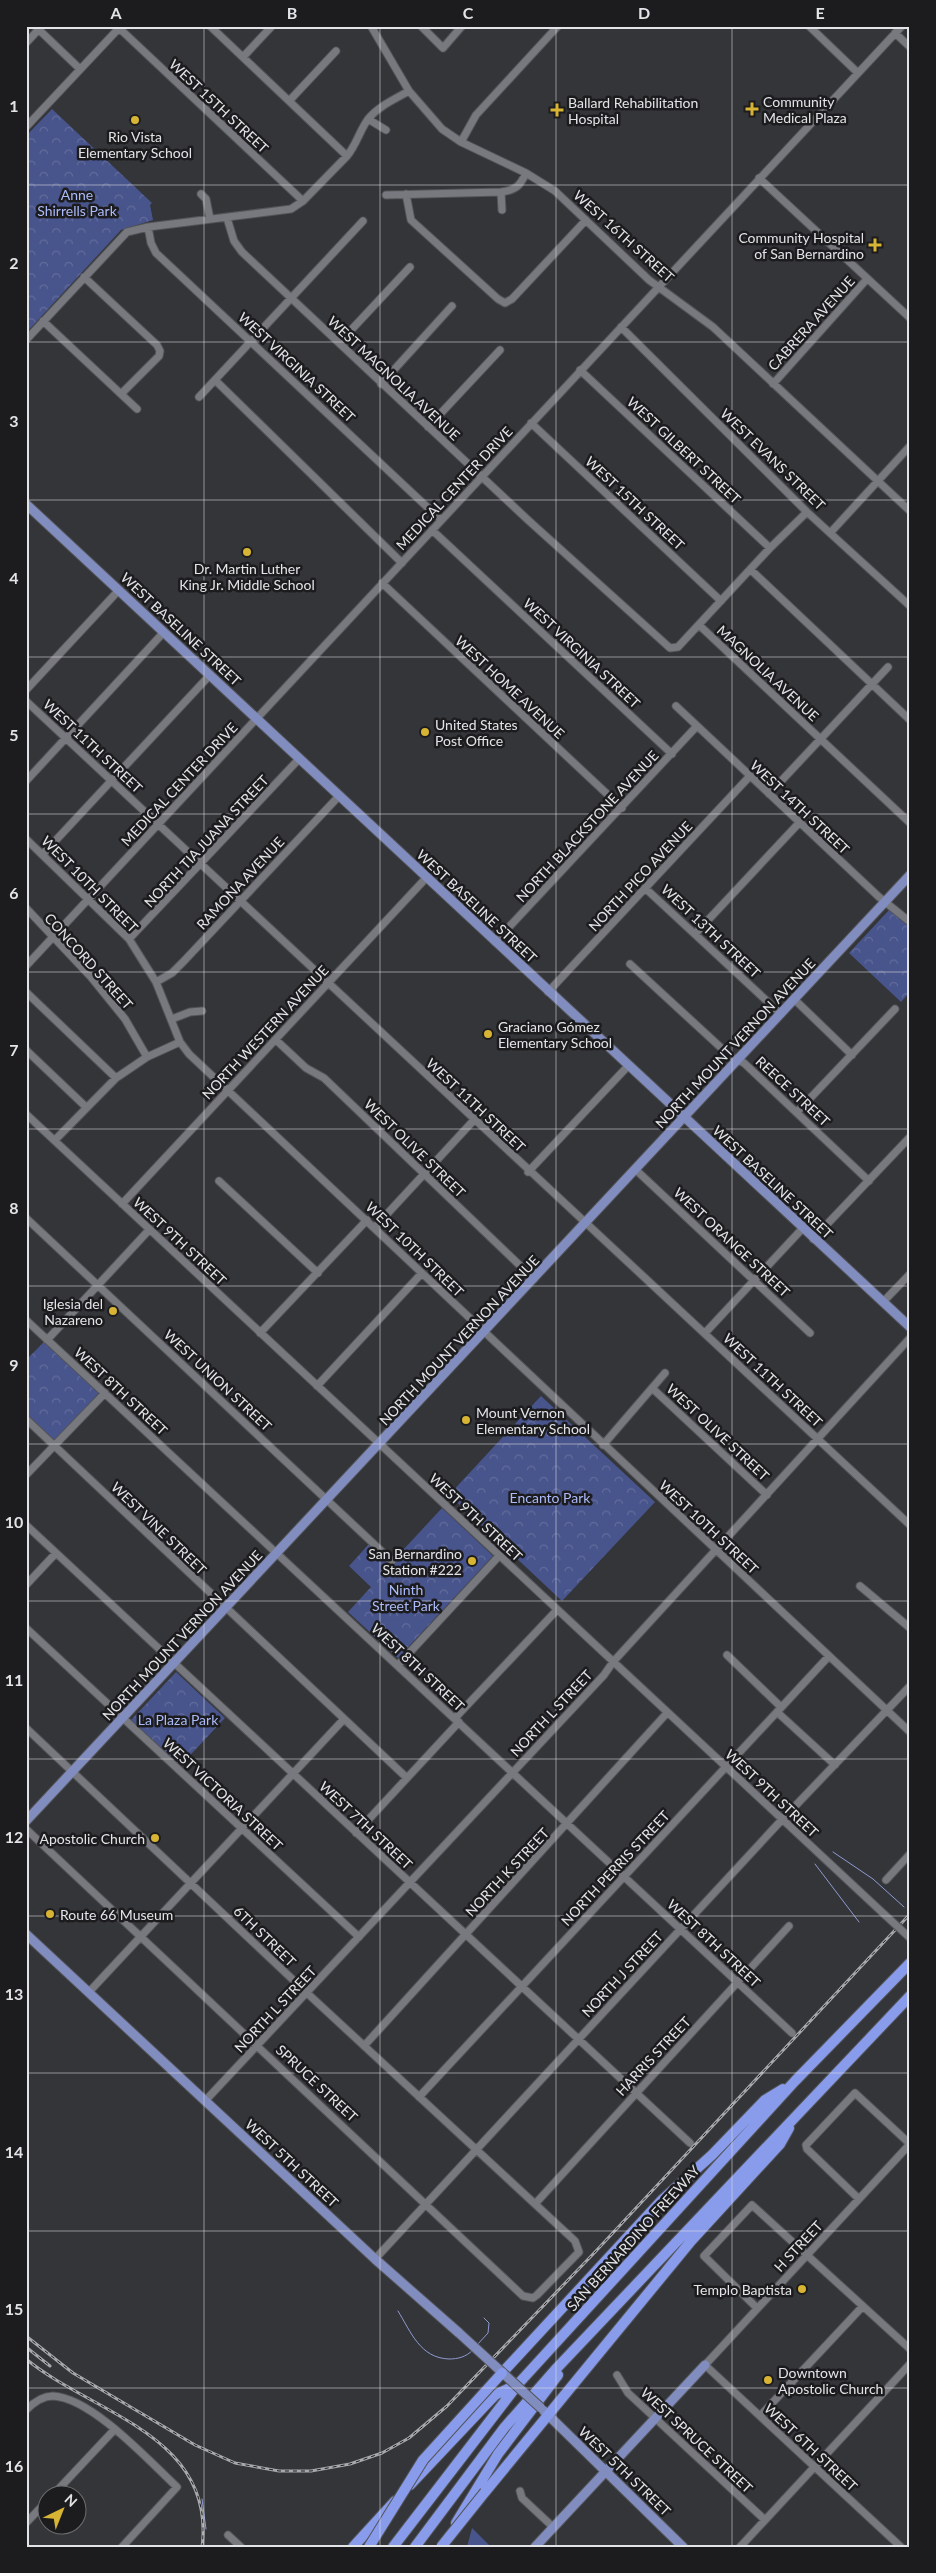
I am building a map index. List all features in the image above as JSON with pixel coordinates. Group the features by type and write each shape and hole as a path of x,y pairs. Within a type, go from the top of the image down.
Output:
{"highway":[{"name":"SAN BERNARDINO FREEWAY","path":"393,2547 519,2383 794,2082 910,1963"},
{"path":"415,2547 504,2428 616,2304 910,1996"},
{"path":"368,2547 423,2460 556,2313 662,2200 712,2155 765,2100 794,2082"},
{"path":"441,2547 545,2412 691,2241 780,2144 797,2114"},
{"path":"441,2547 508,2440 616,2304"},
{"path":"353,2547 495,2395 519,2383"}],"main road":[{"name":"WEST BASELINE STREET","path":"26,504 802,1229 910,1327"},
{"name":"NORTH MOUNT VERNON AVENUE","path":"26,1821 278,1554 910,875"},
{"name":"WEST 5TH STREET","path":"26,1934 375,2259 545,2412 604,2472 683,2547"},
{"path":"535,2547 704,2365"}],"street":[{"path":"210,26 347,156"},
{"path":"243,57 272,26"},
{"name":"WEST 16TH STREET","path":"371,26 408,91 426,113 461,142 526,173 555,191 659,286 708,322 910,511"},
{"path":"421,26 443,48 462,26"},
{"path":"461,142 476,115 558,26"},
{"path":"809,26 858,73"},
{"name":"MEDICAL CENTER DRIVE","path":"26,966 902,26"},
{"path":"26,43 38,27 80,70"},
{"path":"26,127 120,27"},
{"name":"WEST 15TH STREET","path":"120,27 304,201"},
{"path":"895,33 910,47"},
{"path":"290,100 336,51"},
{"path":"26,340 127,232 148,227 290,209 304,201 354,148 368,119 379,108 408,91"},
{"path":"368,119 386,130"},
{"path":"386,195 514,190 521,184 526,173"},
{"path":"759,178 910,318"},
{"path":"501,192 502,210"},
{"path":"201,194 206,199 210,219"},
{"path":"406,194 411,220 498,299 505,303 512,299 586,220"},
{"name":"WEST MAGNOLIA AVENUE","path":"227,218 234,242 242,252 481,477 670,648 678,647 699,625"},
{"path":"199,397 363,221"},
{"name":"WEST VIRGINIA STREET","path":"148,227 151,243 156,253 441,520"},
{"path":"339,343 410,267"},
{"path":"84,277 160,351 159,356 121,394"},
{"name":"CABRERA AVENUE","path":"773,384 867,278"},
{"path":"381,384 452,306"},
{"path":"43,321 137,409"},
{"name":"WEST EVANS STREET","path":"621,327 807,512 910,606"},
{"path":"428,427 500,350"},
{"name":"WEST GILBERT STREET","path":"580,370 770,548"},
{"path":"215,380 402,563"},
{"name":"WEST 15TH STREET","path":"532,422 721,601"},
{"path":"831,532 910,446"},
{"path":"699,625 770,548 807,512"},
{"name":"WEST VIRGINIA STREET","path":"432,530 672,754"},
{"path":"751,570 910,720"},
{"name":"WEST HOME AVENUE","path":"382,584 622,808"},
{"path":"26,690 119,590"},
{"name":"MAGNOLIA AVENUE","path":"699,625 820,740"},
{"path":"26,781 164,632"},
{"path":"769,794 888,667"},
{"path":"43,854 210,675"},
{"name":"WEST 11TH STREET","path":"26,701 528,1172 910,1525"},
{"name":"WEST 14TH STREET","path":"676,706 799,823 910,922"},
{"name":"NORTH BLACKSTONE AVENUE","path":"496,942 696,727"},
{"path":"820,740 910,823"},
{"name":"NORTH TIA JUANA STREET","path":"129,939 201,865 299,759"},
{"name":"NORTH PICO AVENUE","path":"548,992 750,777"},
{"name":"RAMONA AVENUE","path":"156,982 178,967 339,796"},
{"path":"695,934 799,823"},
{"name":"WEST 10TH STREET","path":"26,839 90,899 129,939 156,982 180,1042 189,1054 910,1732"},
{"name":"NORTH WESTERN AVENUE","path":"122,1204 426,877"},
{"name":"WEST 13TH STREET","path":"645,888 780,1014"},
{"name":"CONCORD STREET","path":"26,908 52,939 91,977 125,1019 147,1057"},
{"name":"REECE STREET","path":"630,964 730,1056 744,1063 798,1111 869,1181"},
{"path":"26,992 116,1078"},
{"path":"794,999 852,1055"},
{"path":"798,1111 895,1009"},
{"path":"172,1019 190,1012 202,1011"},
{"name":"WEST OLIVE STREET","path":"276,1040 306,1068 324,1078 534,1279"},
{"path":"55,1140 116,1078 147,1057 180,1042"},
{"path":"26,1050 86,1107"},
{"path":"528,1172 628,1066"},
{"name":"WEST 9TH STREET","path":"26,1114 910,1938"},
{"path":"375,1227 474,1120"},
{"path":"813,1239 910,1138"},
{"name":"WEST ORANGE STREET","path":"636,1170 810,1333"},
{"path":"219,1181 318,1273"},
{"name":"WEST UNION STREET","path":"26,1218 392,1561"},
{"path":"260,1333 367,1220"},
{"path":"704,1333 802,1229"},
{"path":"47,1340 150,1230"},
{"path":"317,1386 422,1273"},
{"path":"883,1302 910,1274"},
{"name":"WEST 8TH STREET","path":"26,1320 792,2033"},
{"name":"NORTH L STREET","path":"205,2101 604,1675 613,1662 910,1338"},
{"path":"603,1445 665,1374"},
{"name":"WEST OLIVE STREET","path":"652,1388 767,1495"},
{"path":"26,1475 105,1393"},
{"name":"WEST VINE STREET","path":"26,1419 407,1778"},
{"name":"WEST 7TH STREET","path":"26,1525 690,2143"},
{"path":"26,1585 56,1553"},
{"path":"398,1665 499,1556"},
{"path":"860,1586 910,1628"},
{"path":"356,1833 557,1610"},
{"name":"WEST VICTORIA STREET","path":"26,1628 359,1937"},
{"path":"727,1655 834,1765"},
{"name":"NORTH PERRIS STREET","path":"419,2097 829,1656"},
{"name":"NORTH J STREET","path":"375,2259 680,1929 910,1686"},
{"name":"NORTH K STREET","path":"364,2046 667,1713"},
{"path":"89,1992 344,1720"},
{"name":"6TH STREET","path":"26,1728 192,1882 307,1993 575,2241"},
{"name":"SPRUCE STREET","path":"26,1829 426,2203 522,2296 533,2298 538,2295 579,2252 575,2241"},
{"path":"886,1880 910,1854"},
{"name":"HARRIS STREET","path":"534,2204 789,1926"},
{"path":"859,2199 807,2149 806,2145 855,2093 910,2144"},
{"name":"H STREET","path":"704,2365 910,2144"},
{"path":"757,2308 704,2256 752,2205 808,2254 910,2349"},
{"path":"760,2416 863,2306"},
{"path":"740,2547 910,2364"},
{"name":"WEST 6TH STREET","path":"704,2365 901,2547"},
{"name":"WEST SPRUCE STREET","path":"617,2374 628,2393 765,2520"},
{"path":"26,2410 47,2397 68,2399 102,2418 177,2487 122,2547"},
{"path":"62,2486 115,2430"},
{"path":"520,2491 522,2498 553,2527"},
{"path":"26,2523 38,2510"},
{"path":"228,2535 241,2547"}],"green space":[{"name":"Anne Shirrells Park","path":"52,109 152,203 150,205 153,220 121,230 26,333 26,136"},
{"path":"890,909 910,927 910,992 901,1002 849,953"},
{"path":"44,1342 99,1393 55,1442 26,1415 26,1360"},
{"name":"Encanto Park","path":"541,1396 655,1502 562,1601 449,1495"},
{"name":"Ninth Street Park","path":"442,1508 493,1556 398,1658 348,1612 371,1587 349,1566 369,1544 391,1563"},
{"name":"La Plaza Park","path":"176,1672 225,1718 180,1766 131,1720"},
{"path":"472,2528 491,2547 467,2547"}],"waterway":[{"path":"833,1852 873,1879 904,1907"},
{"path":"815,1864 859,1922"},
{"path":"398,2311 412,2335 431,2354 439,2358 452,2359 465,2356 473,2350"},
{"path":"477,2345 488,2333 489,2323 484,2318"},
{"path":"202,2499 206,2529"}],"railway":[{"path":"26,2336 73,2373 195,2445 235,2463 279,2471 311,2471 350,2464 382,2453 409,2438 447,2406 596,2251 910,1914"},
{"path":"26,2347 50,2366"},
{"path":"26,2359 53,2378 115,2413 144,2432 170,2453 190,2478 201,2509 202,2547"}],"place":[{"name":"Community Medical Plaza","path":"752,109"},
{"name":"Ballard Rehabilitation Hospital","path":"557,110"},
{"name":"Rio Vista Elementary School","path":"135,120"},
{"name":"Community Hospital of San Bernardino","path":"875,245"},
{"name":"Dr. Martin Luther King Jr. Middle School","path":"247,552"},
{"name":"United States Post Office","path":"425,732"},
{"name":"Graciano Gómez Elementary School","path":"488,1034"},
{"name":"Iglesia del Nazareno","path":"113,1311"},
{"name":"Mount Vernon Elementary School","path":"466,1420"},
{"name":"San Bernardino Station #222","path":"472,1561"},
{"name":"Apostolic Church","path":"155,1838"},
{"name":"Route 66 Museum","path":"50,1914"},
{"name":"Templo Baptista","path":"802,2289"},
{"name":"Downtown Apostolic Church","path":"768,2380"}]}
